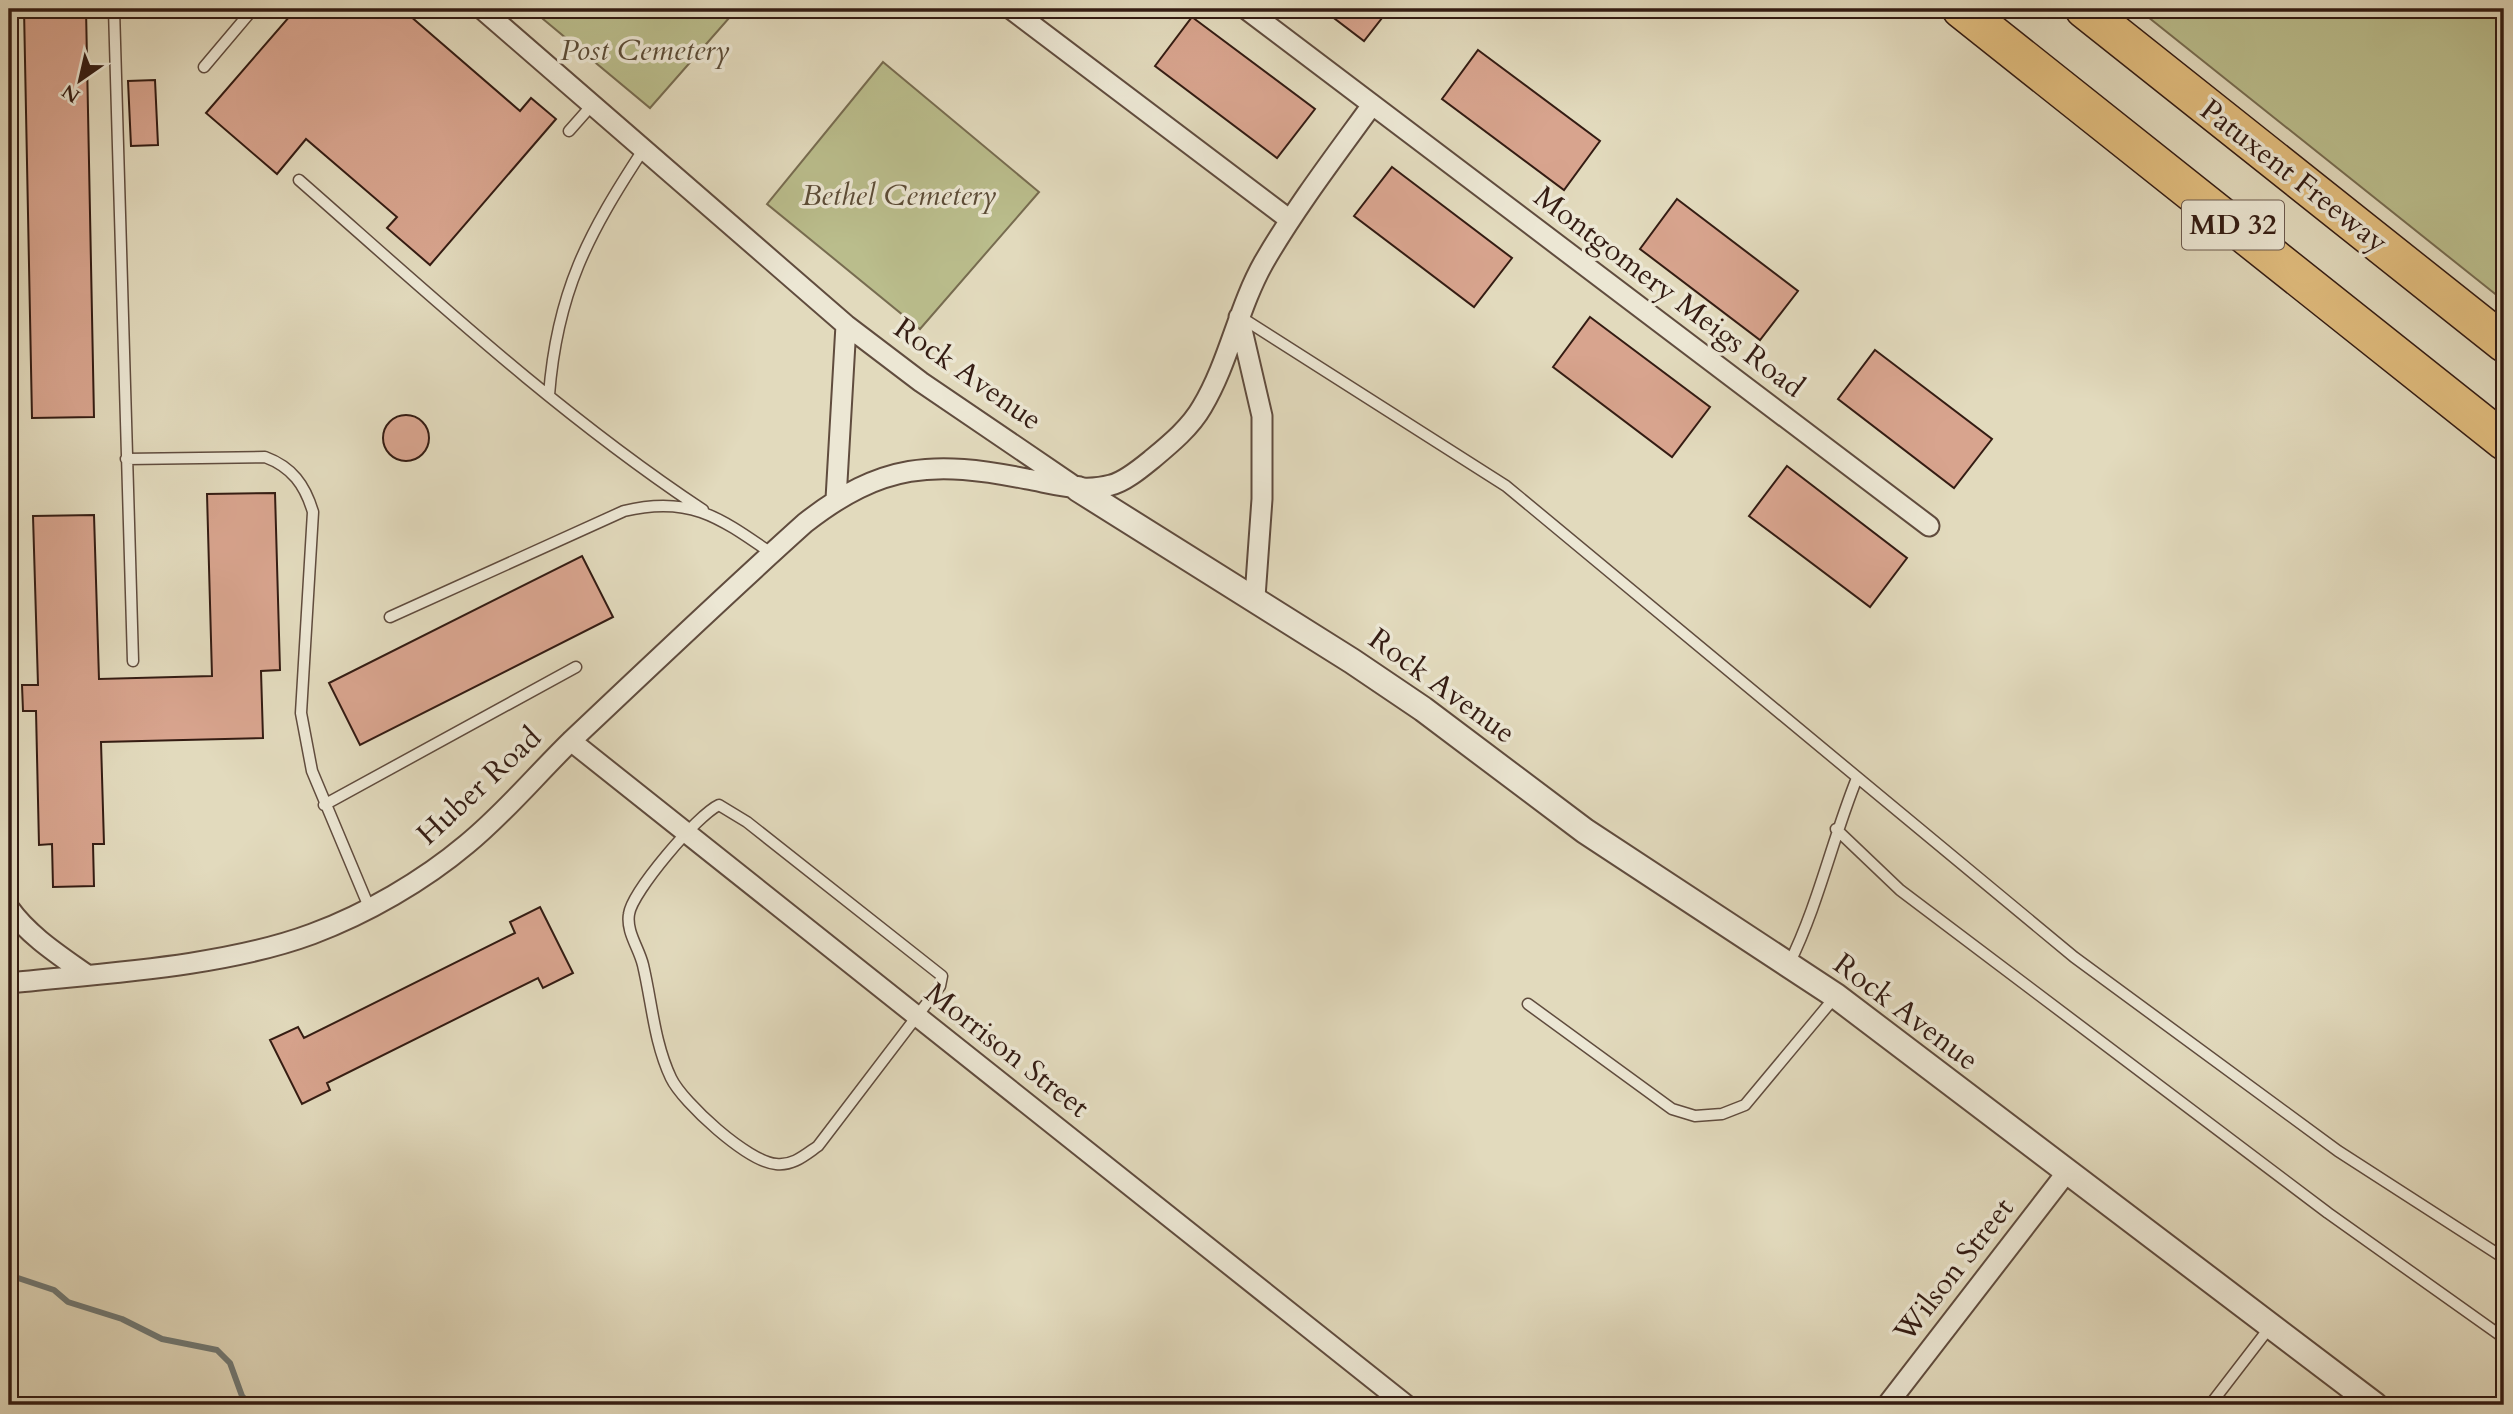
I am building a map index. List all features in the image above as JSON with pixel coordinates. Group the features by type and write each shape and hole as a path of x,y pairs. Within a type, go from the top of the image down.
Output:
{"highway":[{"name":"MD 32","path":"1961,9 2504,441"},
{"name":"Patuxent Freeway","path":"2084,9 2504,343"}],"street":[{"name":"Rock Avenue","path":"482,9 846,325 921,382 1077,489 1255,597 1423,709 1585,831 1836,996 2375,1405"},
{"path":"1011,9 1290,220"},
{"name":"Montgomery Meigs Road","path":"1246,9 1929,526"},
{"path":"1077,489 1112,485 1171,444 1201,409 1221,370 1239,316 1265,261 1290,220 1372,105"},
{"path":"1239,316 1262,416 1262,499 1255,597"},
{"path":"836,499 846,325"},
{"name":"Huber Road","path":"9,983 188,962 265,947 309,935 369,907 466,845 571,741 771,553 836,499 870,481 929,467 987,471 1077,489"},
{"name":"Morrison Street","path":"571,741 1406,1405"},
{"path":"9,908 19,923 87,975"},
{"name":"Wilson Street","path":"1887,1405 2067,1172"}],"lane":[{"path":"114,9 133,661"},
{"path":"204,67 253,9"},
{"path":"569,131 592,105"},
{"path":"549,395 552,351 565,295 590,236 643,150"},
{"path":"299,180 549,395 660,482 771,553"},
{"path":"1239,316 1506,486 2085,965 2338,1151 2504,1258"},
{"path":"126,459 265,457 282,463 308,494 313,512 301,713 312,772 369,907"},
{"path":"390,617 624,511 651,504 681,504 703,510"},
{"path":"324,805 576,667"},
{"path":"1789,965 1811,918 1836,829 1857,778"},
{"path":"725,806 855,905 942,976 940,986 818,1146 793,1163 773,1164 735,1143 704,1120 671,1080 651,1018 642,964 628,925 629,912 636,899 685,832 710,809 725,806"},
{"path":"1836,829 1900,890 2328,1213 2504,1338"},
{"path":"1528,1004 1672,1109 1695,1116 1722,1114 1745,1105 1836,996"},
{"path":"2210,1405 2271,1326"}],"green space":[{"name":"Post Cemetery","path":"531,9 737,9 650,108"},
{"path":"2138,9 2504,9 2504,301"},
{"name":"Bethel Cemetery","path":"883,62 1039,192 920,329 767,204"}],"building":[{"path":"24,9 86,9 94,417 32,418"},
{"path":"296,9 402,9 520,111 531,98 556,119 430,265 387,228 397,217 306,139 277,174 206,113"},
{"path":"1322,9 1389,9 1364,41"},
{"path":"1192,17 1315,109 1277,158 1155,66"},
{"path":"1478,50 1600,141 1564,190 1442,99"},
{"path":"155,80 158,145 131,146 128,81"},
{"path":"1392,167 1512,258 1474,307 1354,216"},
{"path":"1677,199 1798,291 1760,340 1640,249"},
{"path":"1590,317 1710,407 1672,457 1553,367"},
{"path":"1875,350 1992,439 1954,488 1838,399"},
{"path":"406,415 422,422 429,438 422,454 406,461 390,454 383,438 390,422"},
{"path":"1787,466 1907,558 1870,607 1749,516"},
{"path":"275,493 280,670 261,671 263,738 101,742 104,844 93,844 94,886 53,887 52,844 39,845 36,711 23,711 22,685 38,685 33,516 94,515 99,679 212,676 207,494"},
{"path":"582,556 613,617 360,745 329,683"},
{"path":"540,907 573,973 543,988 538,978 327,1083 330,1090 302,1104 270,1040 298,1027 304,1038 515,933 510,922"}],"waterway":[{"path":"9,1275 54,1290 68,1302 122,1319 162,1339 217,1350 230,1363 242,1396 250,1405"}]}
